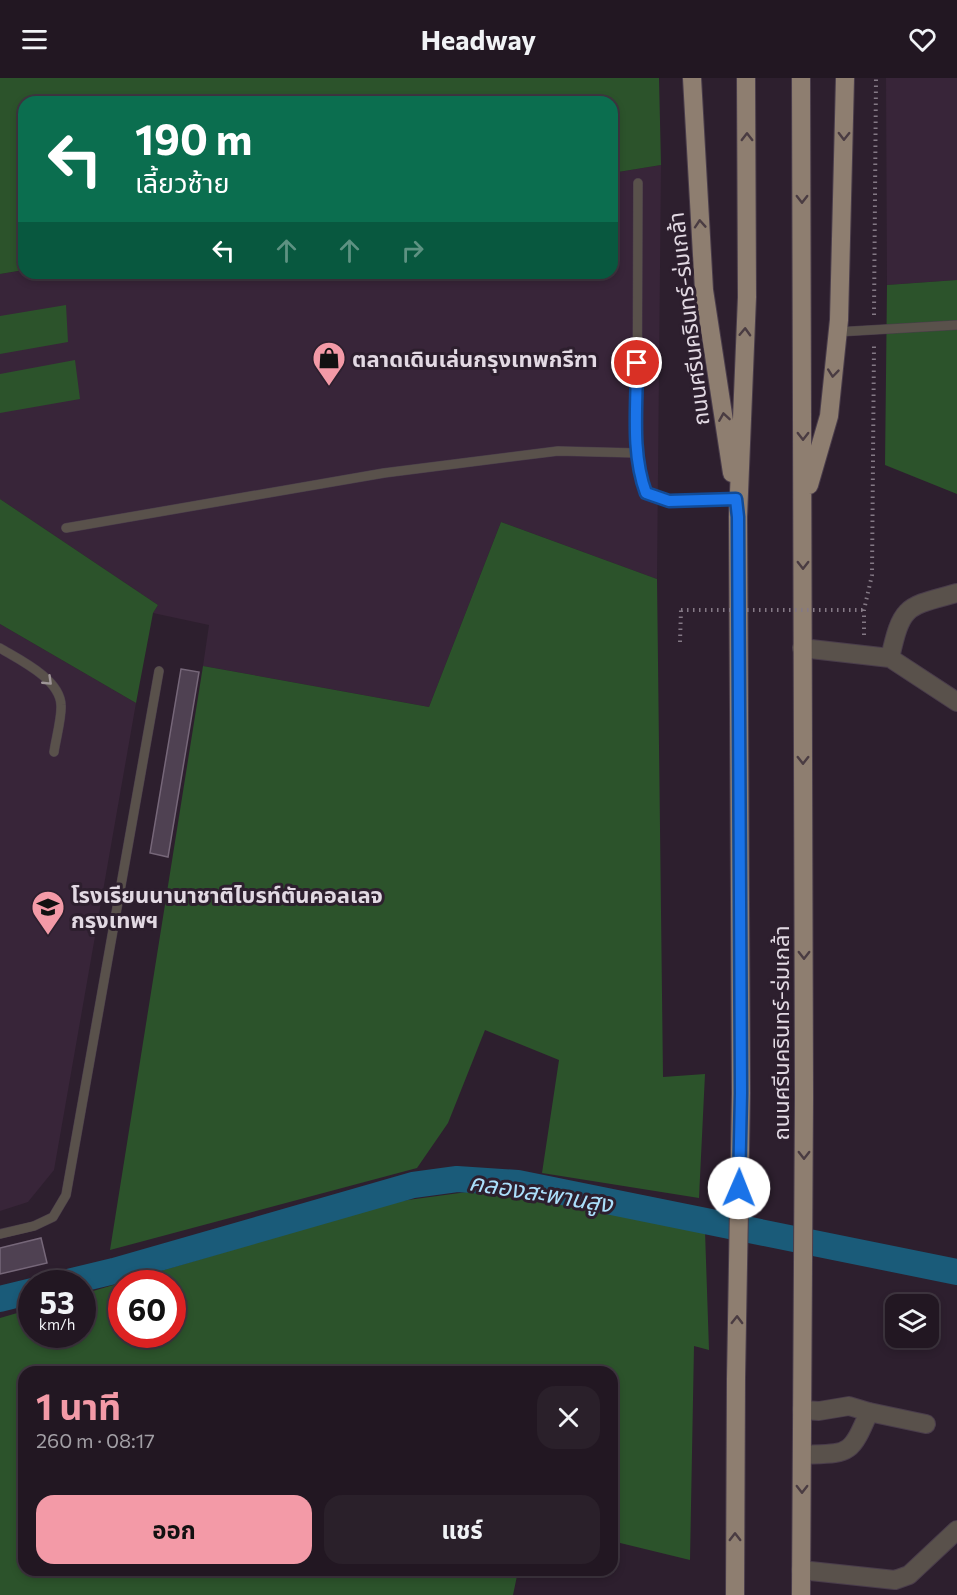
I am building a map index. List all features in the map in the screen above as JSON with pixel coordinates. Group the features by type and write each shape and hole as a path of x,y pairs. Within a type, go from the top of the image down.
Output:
{"main road":[{"name":"ถนนศรีนครินทร์-ร่มเกล้า","path":"692,78 705,290 737,508"},
{"name":"ถนนศรีนครินทร์-ร่มเกล้า","path":"735,1595 741,1093 737,508 747,297 746,78"},
{"name":"ถนนศรีนครินทร์-ร่มเกล้า","path":"801,78 804,1097 801,1595"},
{"name":"ถนนศรีนครินทร์-ร่มเกล้า","path":"803,507 829,416 837,332 845,78"}],"street":[{"path":"890,658 897,626 908,611 919,604 957,593"},
{"path":"802,648 890,658 957,702"},
{"path":"802,1410 819,1411 849,1406 926,1424"},
{"path":"802,1455 836,1454 848,1450 858,1438 869,1412"},
{"path":"801,1570 895,1580 909,1575 957,1530"}],"lane":[{"path":"638,183 637,453 640,478 646,493 669,501 737,508"},
{"path":"837,332 957,325"},
{"path":"66,528 394,472 558,451 637,453"},
{"path":"0,648 53,684 62,704 54,752"},
{"path":"0,1234 34,1226 53,1217 66,1195 159,671"}],"path":[{"path":"866,634 864,610 872,575"},
{"path":"680,642 681,609 864,610"}],"shaded area":[{"path":"886,78 957,78 957,280 887,285"},
{"name":"ตลาดเดินเล่นกรุงเทพกรีฑา","path":"661,165 657,579 501,522 429,707 203,666 209,625 153,613 158,605 0,499 0,274 18,271 18,279 618,279 618,172"},
{"name":"โรงเรียนนานาชาติไบรท์ตันคอลเลจ กรุงเทพฯ","path":"0,624 136,703 54,1170 28,1202 0,1211"}],"green space":[{"path":"0,78 659,78 661,165 618,172 618,96 18,96 18,271 0,274"},
{"path":"957,280 957,494 885,465 887,285"},
{"path":"66,305 68,342 0,354 0,316"},
{"path":"75,360 80,399 0,413 0,374"},
{"path":"0,499 158,605 153,613 136,703 0,624"},
{"path":"501,522 657,579 663,1077 705,1074 699,1198 542,1173 559,1060 485,1030 448,1123 417,1168 110,1250 203,666 429,707"},
{"path":"467,1192 576,1206 705,1231 709,1350 694,1346 690,1560 618,1542 618,1366 18,1366 18,1576 517,1576 513,1595 0,1595 0,1318 18,1313 18,1348 96,1348 96,1290 108,1287 108,1348 186,1348 186,1270 164,1270 393,1202"}],"building":[{"path":"181,669 199,672 168,857 150,853"},
{"path":"41,1238 47,1263 0,1274 0,1248"}],"waterway":[{"name":"คลองสะพานสูง","path":"96,1275 413,1185 457,1179 518,1183 957,1272"},
{"name":"คลองสะพานสูง","path":"0,1299 18,1294"}],"place":[{"name":"ตลาดเดินเล่นกรุงเทพกรีฑา","path":"329,387"},
{"name":"โรงเรียนนานาชาติไบรท์ตันคอลเลจ กรุงเทพฯ","path":"48,936"}],"route":[{"path":"637,363 637,453 640,478 646,493 669,501 736,499 738,517 741,1093 739,1188"}]}
